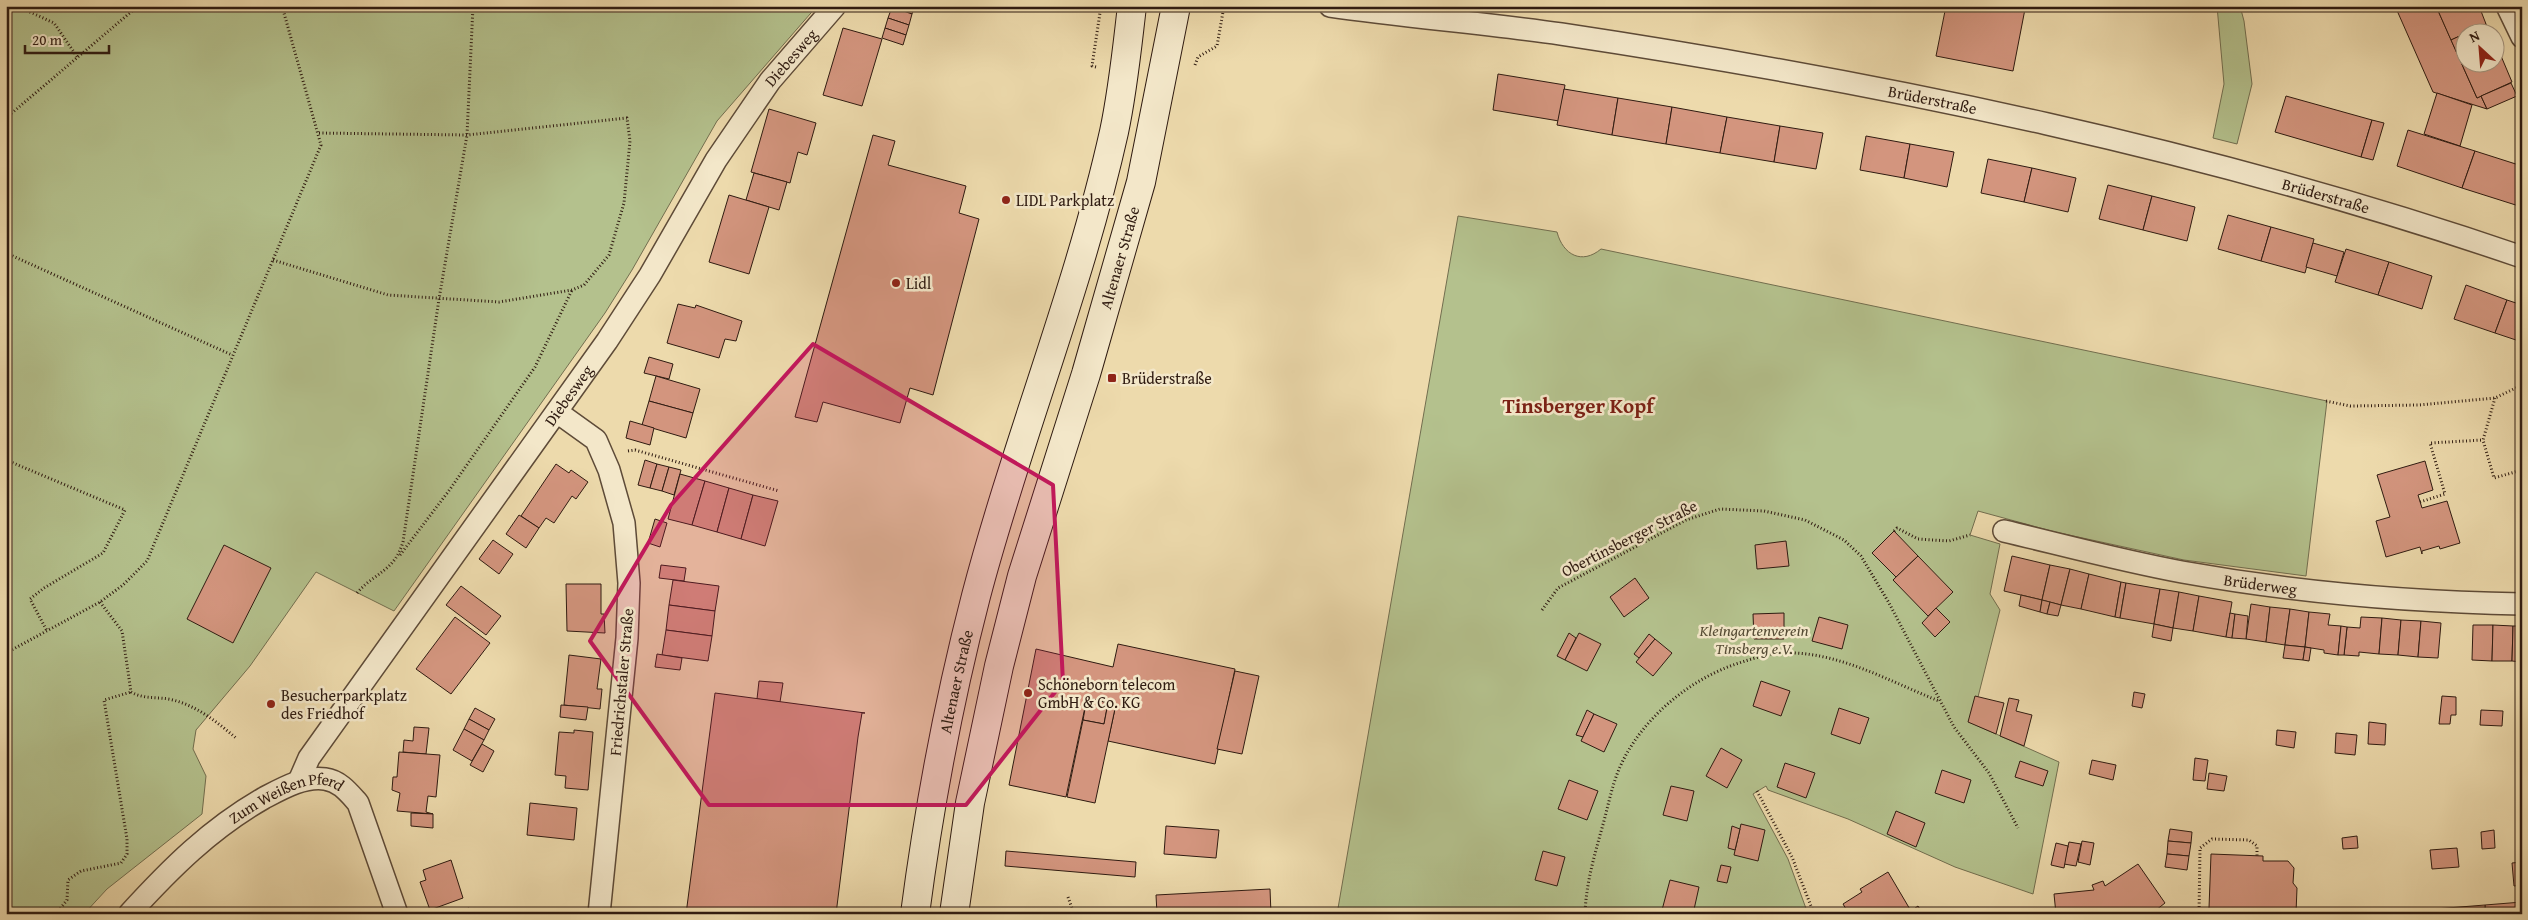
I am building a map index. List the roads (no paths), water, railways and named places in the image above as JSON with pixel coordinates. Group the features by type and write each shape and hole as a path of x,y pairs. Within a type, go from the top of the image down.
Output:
{"main road":[{"name":"Altenaer Straße","path":"1132,6 1124,73 1113,133 1080,253 974,605 931,796 917,901 956,902 970,803 999,666 1022,576 1086,374 1141,182 1176,6"},
{"path":"1006,497 1044,506"},
{"path":"984,567 1022,576"},
{"path":"931,796 970,803"}],"street":[{"name":"Diebesweg","path":"299,781 310,758 557,412 650,275 716,160 770,82 834,6"},
{"name":"Brüderstraße","path":"1330,6 1486,24 1601,40 1870,86 2006,114 2346,200 2522,257"},
{"path":"2508,6 2522,37"},
{"name":"Friedrichstaler Straße","path":"557,412 596,440 602,453 624,523 629,583 626,648 599,914"},
{"name":"Brüderweg","path":"2004,531 2172,570 2237,580 2456,603 2522,604"},
{"name":"Zum Weißen Pferd","path":"129,914 188,852 232,816 299,781 324,779 334,782 347,790 358,803 397,914"}],"place":[{"name":"LIDL Parkplatz","path":"1006,200"},
{"name":"Lidl","path":"896,283"},
{"name":"Brüderstraße","path":"1112,378"},
{"name":"Schöneborn telecom GmbH & Co. KG","path":"1028,693"},
{"name":"Besucherparkplatz des Friedhof","path":"271,704"}],"district":[{"name":"Tinsberger Kopf","path":"1578,405"}],"park label":[{"name":"Kleingartenverein Tinsberg e.V.","path":"1754,639"}]}
